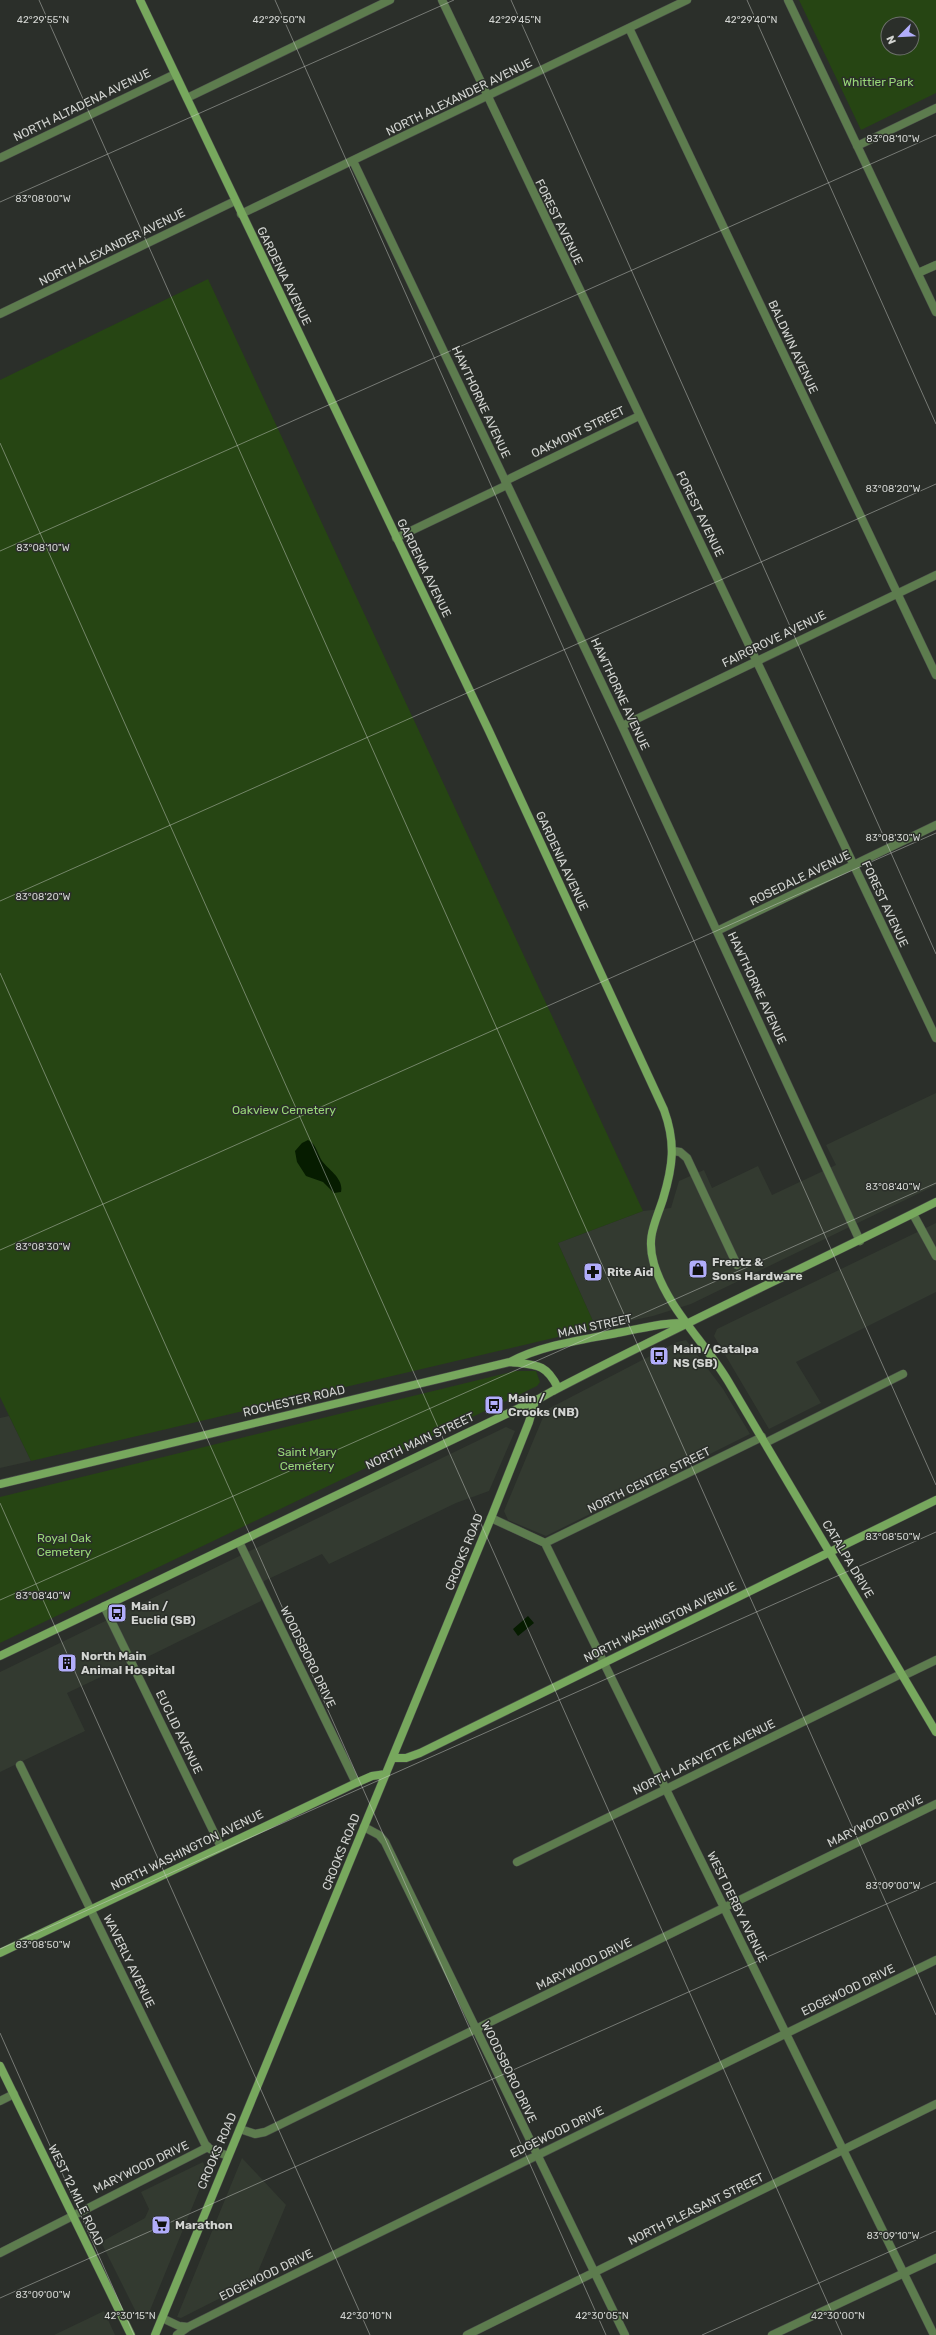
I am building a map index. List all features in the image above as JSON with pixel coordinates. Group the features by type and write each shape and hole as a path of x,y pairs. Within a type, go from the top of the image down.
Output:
{"main road":[{"name":"GARDENIA AVENUE","path":"140,0 492,738 664,1110 669,1124 673,1150 663,1200 653,1224 651,1248 654,1264 669,1298 738,1398"},
{"path":"535,1401 686,1323 860,1241 936,1202"},
{"name":"MAIN STREET","path":"510,1362 522,1355 664,1322 686,1323"},
{"name":"ROCHESTER ROAD","path":"0,1484 510,1362 540,1366 550,1373 558,1388"},
{"name":"CATALPA DRIVE","path":"738,1398 936,1732"},
{"name":"CROOKS ROAD","path":"155,2335 491,1518 529,1422 535,1401"},
{"name":"NORTH MAIN STREET","path":"0,1656 535,1401"},
{"name":"NORTH WASHINGTON AVENUE","path":"393,1758 406,1758 416,1754 936,1500"},
{"name":"NORTH WASHINGTON AVENUE","path":"0,1953 356,1783 372,1776 386,1774"},
{"name":"WEST 12 MILE ROAD","path":"0,2066 131,2335"}],"street":[{"path":"187,98 390,0"},
{"name":"FOREST AVENUE","path":"442,0 486,97 936,1038"},
{"name":"NORTH ALEXANDER AVENUE","path":"241,214 687,0"},
{"path":"788,0 936,312"},
{"name":"BALDWIN AVENUE","path":"629,28 936,675"},
{"name":"NORTH ALTADENA AVENUE","path":"0,158 175,74"},
{"path":"858,146 936,108"},
{"name":"HAWTHORNE AVENUE","path":"353,161 622,726 860,1241"},
{"name":"NORTH ALEXANDER AVENUE","path":"0,314 235,201"},
{"path":"918,273 936,264"},
{"name":"OAKMONT STREET","path":"396,538 639,416"},
{"name":"FAIRGROVE AVENUE","path":"622,726 936,574"},
{"name":"ROSEDALE AVENUE","path":"717,931 936,825"},
{"path":"673,1150 680,1152 687,1158 737,1265"},
{"path":"913,1214 936,1256"},
{"name":"NORTH CENTER STREET","path":"545,1543 903,1374"},
{"path":"491,1518 545,1543"},
{"name":"WOODSBORO DRIVE","path":"239,1542 356,1783"},
{"name":"WEST DERBY AVENUE","path":"545,1543 934,2335"},
{"name":"EUCLID AVENUE","path":"104,1606 221,1847"},
{"name":"NORTH LAFAYETTE AVENUE","path":"517,1862 902,1675 936,1660"},
{"name":"WAVERLY AVENUE","path":"20,1765 208,2147"},
{"name":"MARYWOOD DRIVE","path":"240,2129 255,2134 265,2132 936,1804"},
{"name":"WOODSBORO DRIVE","path":"364,1827 379,1835 385,1842 475,2030 626,2335"},
{"name":"EDGEWOOD DRIVE","path":"177,2335 188,2327 936,1960"},
{"path":"0,2101 14,2094"},
{"name":"NORTH PLEASANT STREET","path":"467,2335 936,2104"},
{"path":"208,2147 228,2156"},
{"name":"MARYWOOD DRIVE","path":"0,2253 208,2147"},
{"path":"772,2335 936,2258"},
{"path":"162,2318 179,2326 188,2327"}],"shaded area":[{"path":"936,1093 936,1185 691,1304 653,1316 596,1328 558,1243 643,1211 671,1208 679,1181 704,1170 712,1188 758,1166 772,1195 836,1165 826,1145"},
{"path":"308,1140 315,1147 322,1161 338,1179 341,1192 334,1193 323,1182 306,1176 297,1162 295,1151 302,1143"},
{"path":"936,1223 936,1292 796,1362 821,1403 769,1429 714,1336 717,1329"},
{"path":"686,1340 723,1389 750,1434 546,1536 508,1520 504,1511 546,1410 677,1342"},
{"path":"9,1416 31,1461 0,1468 0,1418"},
{"path":"506,1427 515,1431 489,1491 456,1503 329,1564 322,1554 264,1581 261,1601 137,1662 126,1665 67,1693 85,1731 0,1772 0,1672"},
{"path":"528,1616 534,1623 518,1636 513,1629"},
{"path":"242,2158 286,2205 254,2281 181,2318 177,2317"},
{"path":"203,2162 207,2171 146,2320 140,2320 101,2242 145,2218 149,2209 141,2192"},
{"path":"104,2311 115,2335 54,2335"}],"green space":[{"name":"Whittier Park","path":"799,0 936,0 936,93 861,130"},
{"name":"Oakview Cemetery","path":"208,279 643,1211 558,1243 596,1328 31,1461 0,1397 0,380"},
{"name":"Royal Oak Cemetery","path":"515,1371 536,1371 540,1382 537,1386 0,1643 0,1497"}],"place":[{"name":"Frentz & Sons Hardware","path":"698,1269"},
{"name":"Rite Aid","path":"593,1272"},
{"name":"Main / Catalpa NS (SB)","path":"659,1356"},
{"name":"Main / Crooks (NB)","path":"494,1405"},
{"name":"Main / Euclid (SB)","path":"117,1613"},
{"name":"North Main Animal Hospital","path":"67,1663"},
{"name":"Marathon","path":"161,2225"}],"park label":[{"name":"Saint Mary Cemetery","path":"307,1459"}]}
